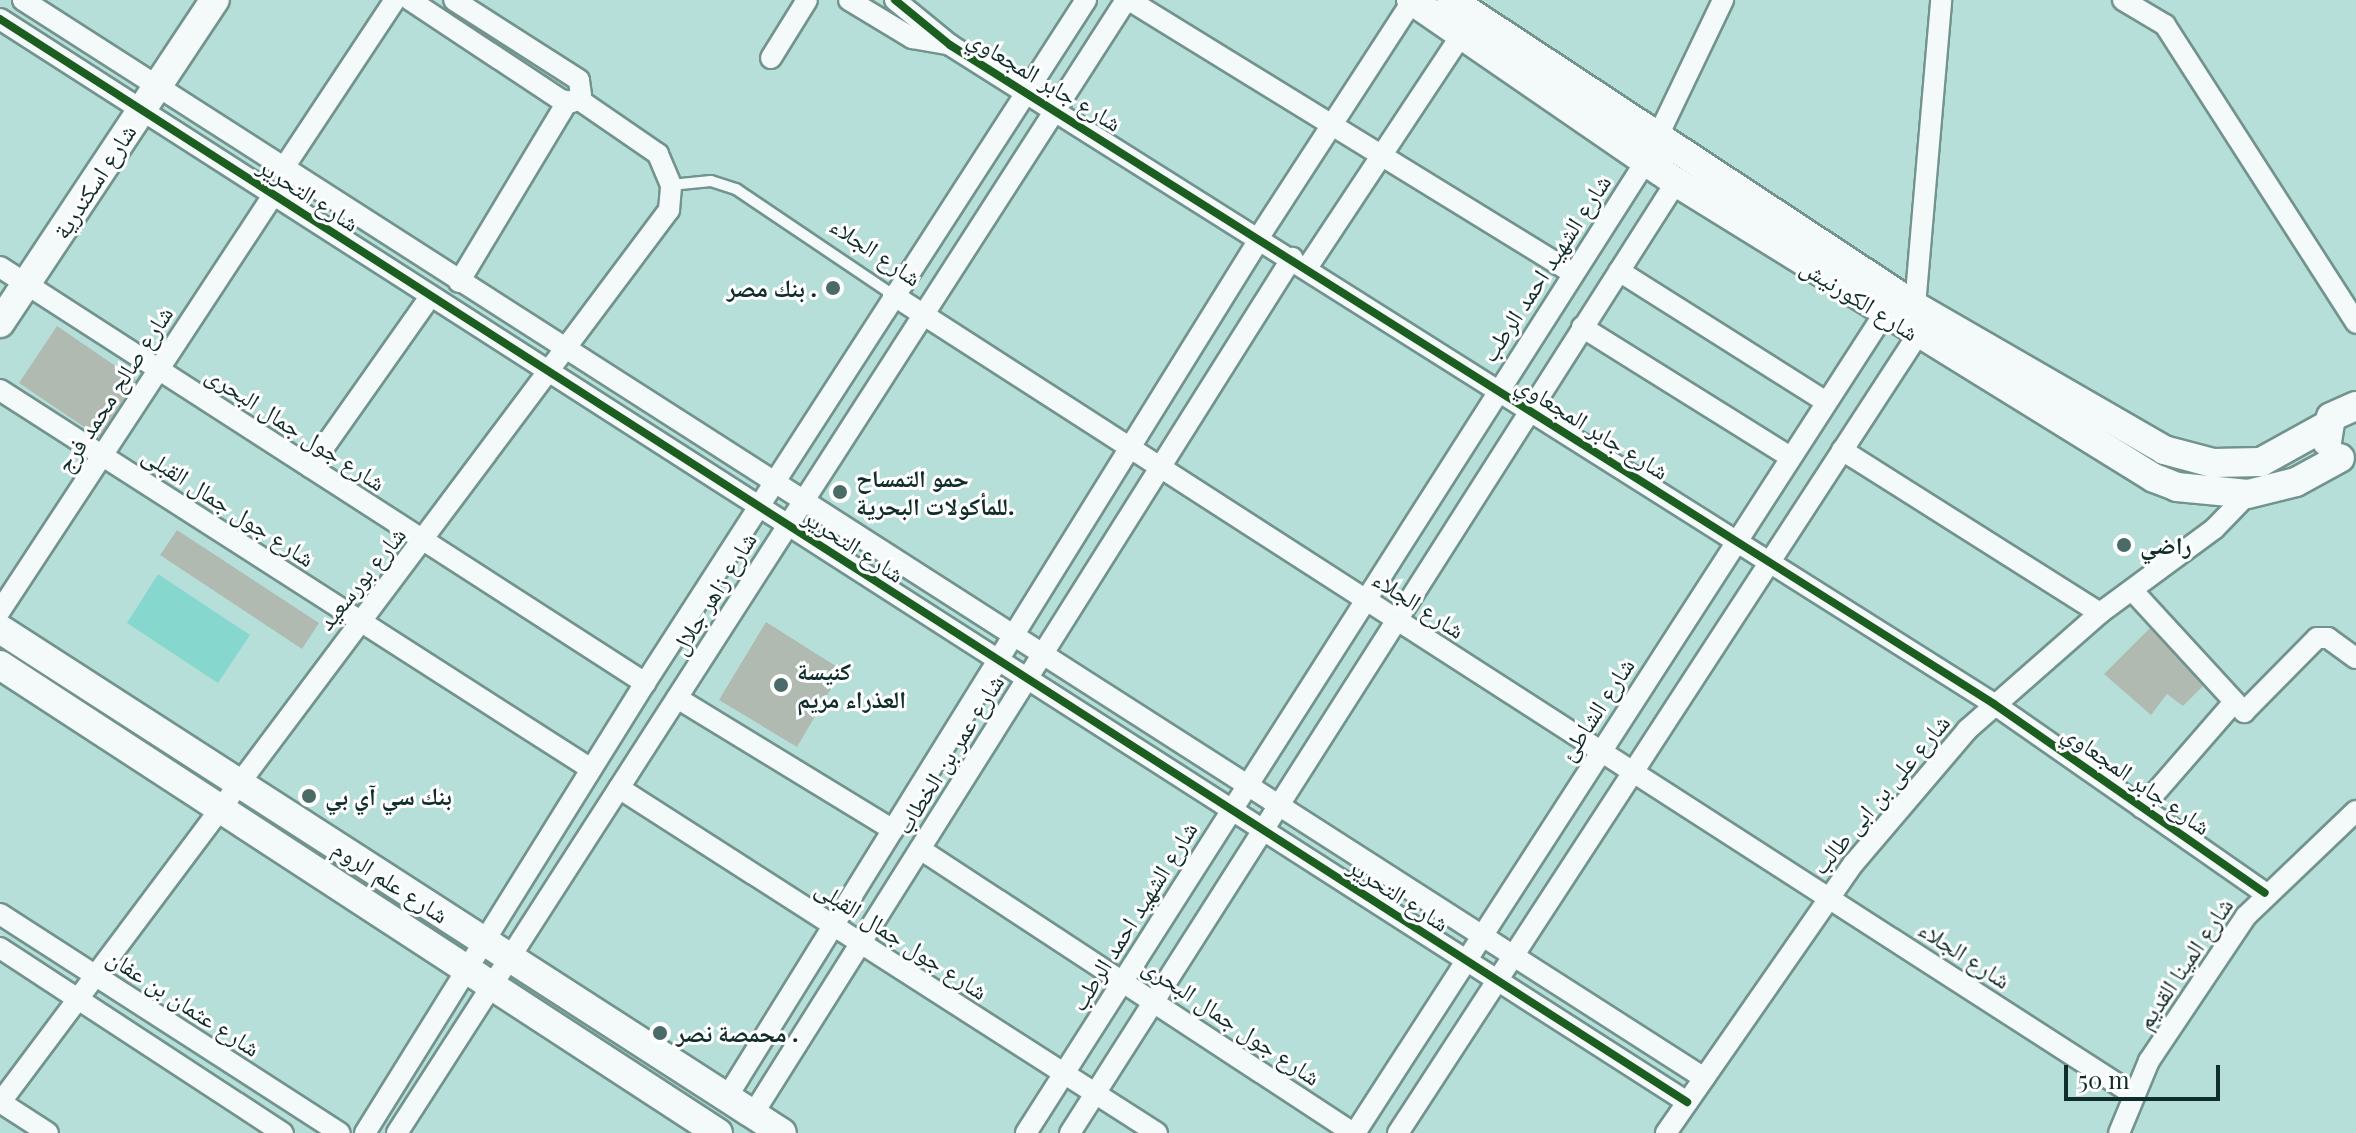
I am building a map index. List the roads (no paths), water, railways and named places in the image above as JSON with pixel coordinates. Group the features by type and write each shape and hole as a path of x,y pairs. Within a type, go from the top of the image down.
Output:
{"street":[{"name":"شارع التحرير","path":"23,0 1704,1078"},
{"name":"شارع اسكندرية","path":"0,323 215,0"},
{"path":"283,169 395,0"},
{"path":"410,0 650,147 671,185"},
{"path":"454,0 579,80 572,101 459,282"},
{"path":"771,58 807,0"},
{"name":"شارع جابر المجعاوي","path":"849,0 912,38 950,45"},
{"name":"شارع جابر المجعاوي","path":"895,0 950,45 1028,90 1994,704 2265,893"},
{"name":"شارع زاهر جلال","path":"499,950 591,769 893,295 1086,0"},
{"path":"1127,0 1571,272"},
{"name":"شارع زاهر جلال","path":"365,1133 619,788 921,313 1127,0"},
{"name":"شارع عمر بن الخطاب","path":"727,1097 1411,0"},
{"name":"شارع الكورنيش","path":"1411,0 1651,150 2140,437 2202,461 2261,462 2340,414"},
{"name":"شارع الكورنيش","path":"1451,0 1651,150 1676,182 1917,336 2177,487 2237,495 2296,482 2350,462"},
{"name":"شارع الشهيد احمد الرطب","path":"1026,1133 1651,150 1723,0"},
{"path":"1915,306 1941,0"},
{"path":"2123,0 2165,25 2356,323"},
{"path":"468,38 481,17"},
{"name":"شارع التحرير","path":"0,19 1687,1102"},
{"name":"شارع عمر بن الخطاب","path":"753,1114 1160,468 1299,263 1382,155 1462,34"},
{"path":"1070,1133 1676,182"},
{"name":"شارع بورسعيد","path":"0,1102 240,784 358,620 423,542 567,351 669,210 671,185"},
{"name":"شارع صالح محمد فرج","path":"0,611 273,195"},
{"name":"شارع جول جمال البحرى","path":"0,267 645,683"},
{"path":"1619,271 1826,402"},
{"name":"شارع الجلاء","path":"893,295 2133,1094"},
{"path":"310,467 430,297"},
{"name":"شارع الشاطئ","path":"1354,1133 1884,314"},
{"path":"1582,327 1790,457"},
{"path":"1398,1133 1630,770 1917,336"},
{"path":"2350,462 2328,444 2356,385"},
{"name":"شارع جول جمال القبلى","path":"0,390 591,769"},
{"path":"1842,450 2100,613"},
{"path":"2177,487 2202,461 2237,495"},
{"name":"شارع على بن ابى طالب","path":"1666,1133 1829,896 1994,704 2100,613 2194,543 2237,495 2261,462"},
{"path":"2132,590 2234,702 2251,712 2317,638 2328,638 2356,658"},
{"name":"شارع علم الروم","path":"0,629 782,1133"},
{"name":"شارع علم الروم","path":"0,665 481,977 711,1131"},
{"path":"677,698 893,830"},
{"path":"2142,808 2234,702"},
{"name":"شارع جول جمال القبلى","path":"619,788 1157,1133"},
{"name":"شارع المينا القديم","path":"2119,1133 2133,1094 2265,893 2356,811"},
{"name":"شارع جول جمال البحرى","path":"920,849 1154,999 1354,1133"},
{"name":"شارع عثمان بن عفان","path":"0,914 340,1133"},
{"path":"0,948 283,1133"},
{"name":"شارع زاهر جلال","path":"397,1133 481,977"},
{"path":"0,1102 48,1133"}],"lane":[{"name":"شارع الجلاء","path":"671,185 711,181 736,189 893,295"}],"place":[{"name":"بنك مصر .","path":"833,288"},
{"name":"حمو التمساح للمأكولات البحرية.","path":"840,492"},
{"name":"راضي","path":"2124,545"},
{"name":"كنيسة العذراء مريم","path":"781,685"},
{"name":"بنك سي آي بي","path":"309,796"},
{"name":"محمصة نصر .","path":"660,1033"}]}
